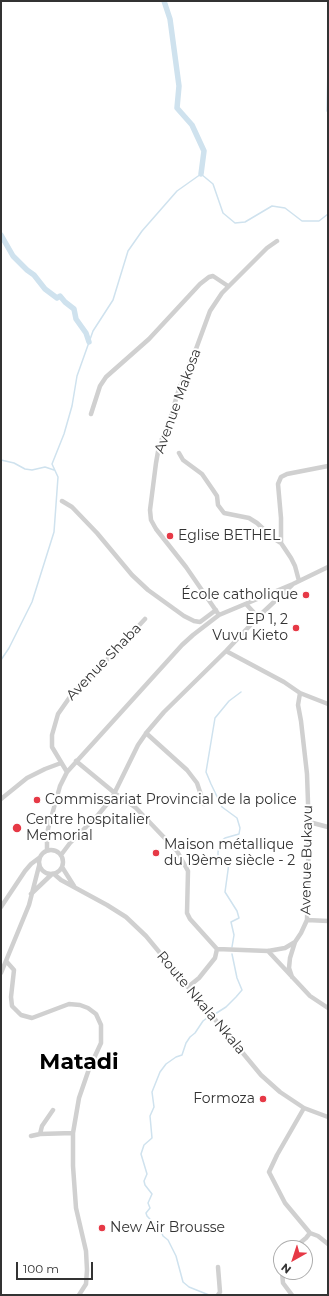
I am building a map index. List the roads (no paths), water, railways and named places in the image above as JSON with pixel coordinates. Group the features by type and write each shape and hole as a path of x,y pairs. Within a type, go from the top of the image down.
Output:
{"street":[{"name":"Avenue Makosa","path":"220,615 186,567 156,530 151,520 150,510 154,476 160,446 179,388 196,349 210,311 228,286 267,248 277,241"},
{"path":"91,414 100,386 106,377 148,339 200,284 209,277 214,276 228,286"},
{"path":"179,453 184,460 202,474 217,496 218,505 224,513 249,518 281,544 292,558 299,581"},
{"path":"281,544 281,518 278,484 281,477 287,474 328,466"},
{"path":"62,501 72,507 132,575 148,590 184,616 200,622 216,610"},
{"path":"47,850 48,829 60,786 67,772 182,645 220,615 328,568"},
{"path":"61,855 70,843 105,808 116,794 138,745 146,733 164,712 258,617 293,584"},
{"path":"246,604 258,617"},
{"name":"Avenue Shaba","path":"67,772 52,747 51,742 56,718 63,705 72,694 104,663 145,619"},
{"path":"226,650 284,682 300,693 328,704"},
{"name":"Avenue Bukavu","path":"292,978 289,968 290,958 295,942 301,933 306,920 309,822 307,774 298,705 300,693"},
{"path":"146,733 188,770 197,783 204,804"},
{"path":"76,761 116,794 136,808 178,851 188,871 188,913 190,919 217,949 268,952 285,948 295,942"},
{"path":"1,799 26,778 61,763"},
{"path":"309,822 328,827"},
{"path":"1,907 24,871 47,850 52,850 61,855 63,863 62,867 75,887"},
{"path":"1,973 29,905 39,866 39,858"},
{"path":"39,866 44,872 53,874"},
{"path":"31,894 62,867"},
{"name":"Route Nkala Nkala","path":"53,874 58,879 75,887 126,917 146,936 261,1075 280,1092 304,1108 328,1117"},
{"path":"306,920 328,921"},
{"path":"188,987 199,978 215,958 217,949"},
{"path":"268,952 310,996 319,1004 328,1008"},
{"path":"6,961 14,970 11,997 12,1006 21,1015 32,1018 69,1004 80,1005 88,1008 96,1014 101,1025 101,1043 89,1069 79,1098 74,1133 73,1166 76,1208 86,1251 87,1270 86,1284 79,1295"},
{"path":"304,1108 270,1167 269,1172 285,1203 310,1233 318,1236 328,1244"},
{"path":"40,1134 42,1126 53,1110"},
{"path":"31,1136 40,1134 74,1133"},
{"path":"303,1240 310,1233"},
{"path":"218,1267 220,1292 218,1295"},
{"path":"283,1280 292,1295"}],"waterway":[{"path":"164,1 170,19 179,86 177,108 192,125 204,151 201,174"},
{"path":"328,66 328,112"},
{"path":"1,660 9,648 32,602 54,532 58,477 52,464 64,434 72,406 77,376 93,331 113,300 128,251 142,231 177,191 201,174 213,184 223,213 235,223 245,222 272,206 285,208 302,221 319,221 328,214"},
{"path":"1,235 13,256 34,275 45,289 57,298 60,296 74,309 76,319 86,333 89,342"},
{"path":"1,460 14,463 25,469 32,470 45,467 54,470"},
{"path":"232,947 234,935 231,922 239,918 237,911 225,892 229,863 218,861 218,852 221,841 225,838 239,834 240,828 237,818 222,807 206,772 215,718 229,701 241,692"},
{"path":"215,1014 226,1007 242,990 237,978 232,954"},
{"path":"207,1018 190,1037 186,1043 182,1055 166,1064 160,1072 152,1092 154,1107 150,1116 152,1138 144,1145 141,1154 147,1174 144,1181 145,1185 152,1194 148,1203 150,1208 146,1213 147,1216 168,1240 176,1256 183,1282 189,1287 209,1295"}],"place":[{"name":"Eglise BETHEL","path":"170,536"},
{"name":"École catholique","path":"306,595"},
{"name":"EP 1, 2 Vuvu Kieto","path":"296,628"},
{"name":"Commissariat Provincial de la police","path":"37,800"},
{"name":"Centre hospitalier Memorial","path":"17,828"},
{"name":"Maison métallique du 19ème siècle - 2","path":"156,853"},
{"name":"Formoza","path":"263,1099"},
{"name":"New Air Brousse","path":"102,1228"}],"district":[{"name":"Matadi","path":"79,1063"}]}
